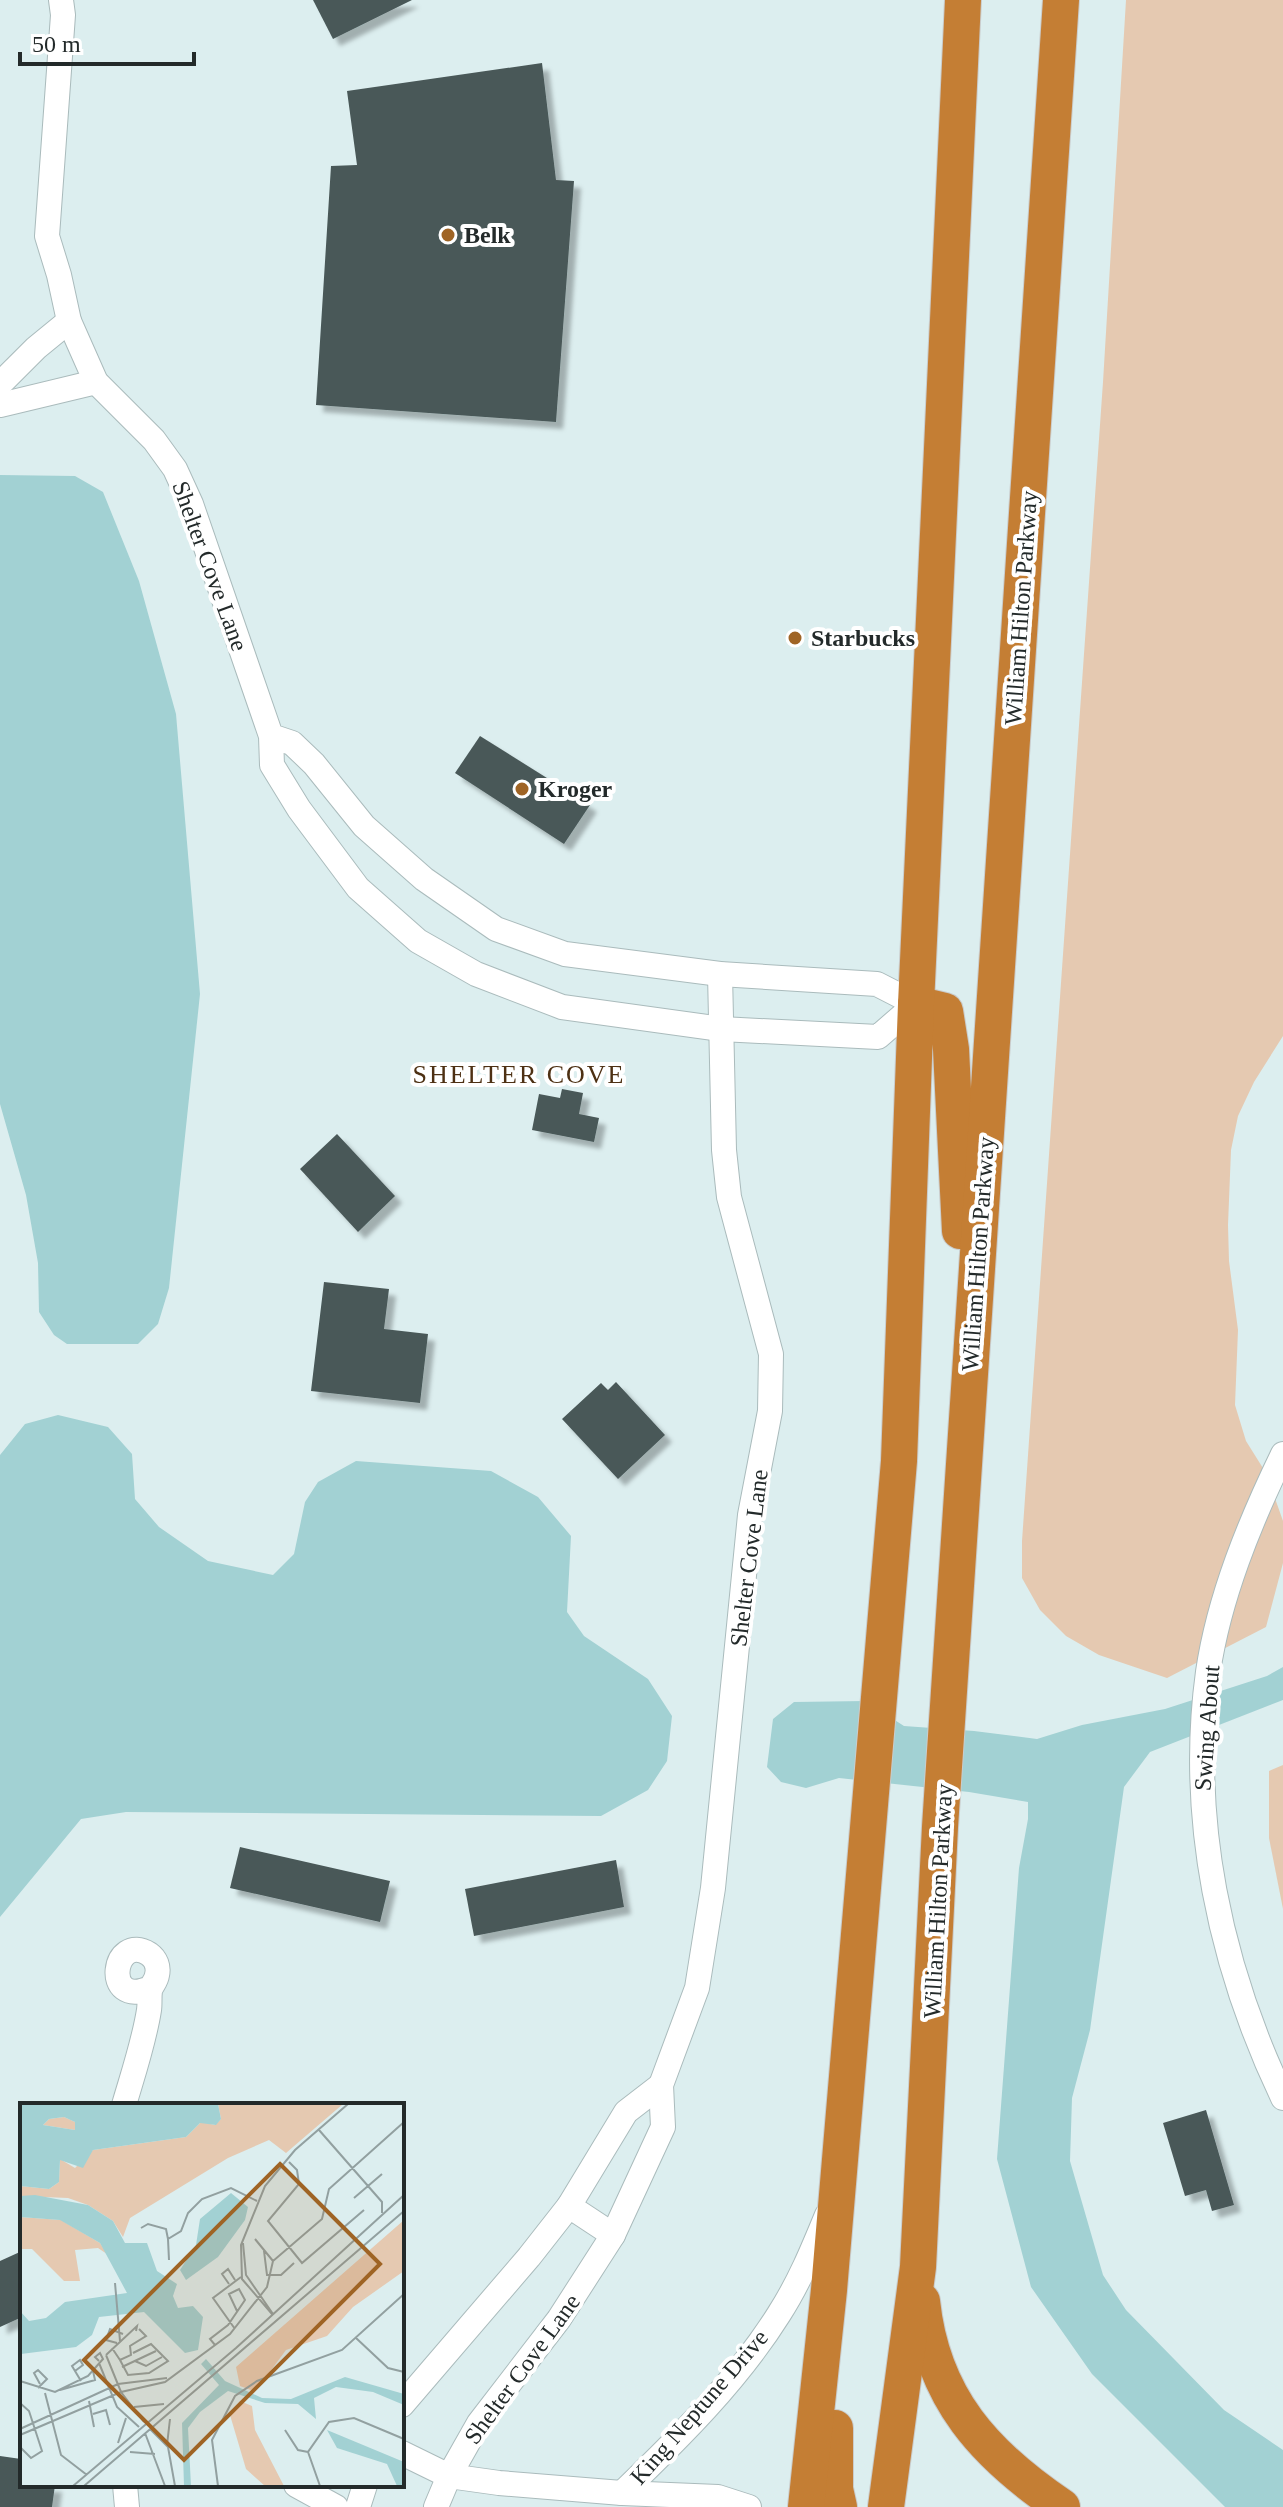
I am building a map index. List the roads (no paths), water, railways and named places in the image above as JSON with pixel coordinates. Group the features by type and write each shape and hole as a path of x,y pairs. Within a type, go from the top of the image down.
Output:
{"highway":[{"path":"806,2507 837,2190 899,1461 916,1004 963,0"},
{"name":"William Hilton Parkway","path":"886,2507 918,2267 940,1827 1061,0"},
{"path":"916,1004 945,1011 951,1049 968,1413"},
{"path":"837,2190 835,2489 839,2507"},
{"path":"918,2267 931,2344 941,2376 957,2409 976,2435 1006,2466 1062,2507"},
{"path":"857,2507 893,2456"}],"street":[{"name":"Shelter Cove Lane","path":"61,0 63,15 47,236 69,321 96,382 154,440 175,469 191,504 271,736 272,765 299,809 358,888 418,941 476,974 562,1007 721,1029 878,1037 916,1004"},
{"path":"0,384 69,321"},
{"path":"0,405 96,382"},
{"path":"271,736 292,743 314,764 364,826 424,879 496,929 565,954 720,974 877,984 916,1004"},
{"name":"Shelter Cove Lane","path":"436,2507 449,2476 479,2423 559,2319 613,2235 663,2127 661,2085 697,1988 715,1875 750,1515 770,1411 771,1354 729,1197 724,1150 720,974"},
{"name":"Swing About","path":"1283,1454 1246,1536 1215,1635 1200,1772 1218,1913 1238,1981 1283,2098"},
{"path":"125,2103 144,2035 150,1988"},
{"path":"404,2403 569,2206 626,2112 661,2085"},
{"name":"King Neptune Drive","path":"622,2493 668,2449 739,2370 779,2314 805,2268 837,2190"},
{"path":"569,2206 613,2235"},
{"name":"King Neptune Drive","path":"404,2454 449,2476 622,2493 718,2497 749,2507"},
{"path":"125,2487 127,2507"},
{"path":"300,2487 336,2507"},
{"path":"358,2507 364,2487"}],"water":[{"path":"0,475 75,476 103,492 139,581 176,714 200,994 169,1288 158,1324 138,1344 67,1344 54,1335 39,1312 38,1263 26,1195 0,1104"},
{"path":"58,1415 108,1427 132,1454 135,1499 159,1527 208,1561 273,1575 294,1554 305,1502 318,1482 356,1461 491,1471 538,1497 571,1536 567,1612 584,1636 648,1679 672,1716 667,1761 648,1790 601,1816 126,1812 81,1819 0,1917 0,1455 25,1424"},
{"path":"1283,1667 1283,1700 1150,1752 1124,1787 1090,2030 1072,2098 1070,2161 1103,2275 1126,2310 1224,2410 1283,2450 1283,2507 1225,2507 1092,2374 1031,2287 997,2159 1019,1868 1028,1802 969,1792 839,1778 806,1788 781,1782 767,1767 773,1719 794,1702 865,1701 904,1726 1037,1739 1082,1725 1165,1709 1267,1676"}],"place":[{"name":"Belk","path":"448,235"},
{"name":"Starbucks","path":"795,638"},
{"name":"Kroger","path":"522,789"}],"district":[{"name":"SHELTER COVE","path":"519,1074"}]}
